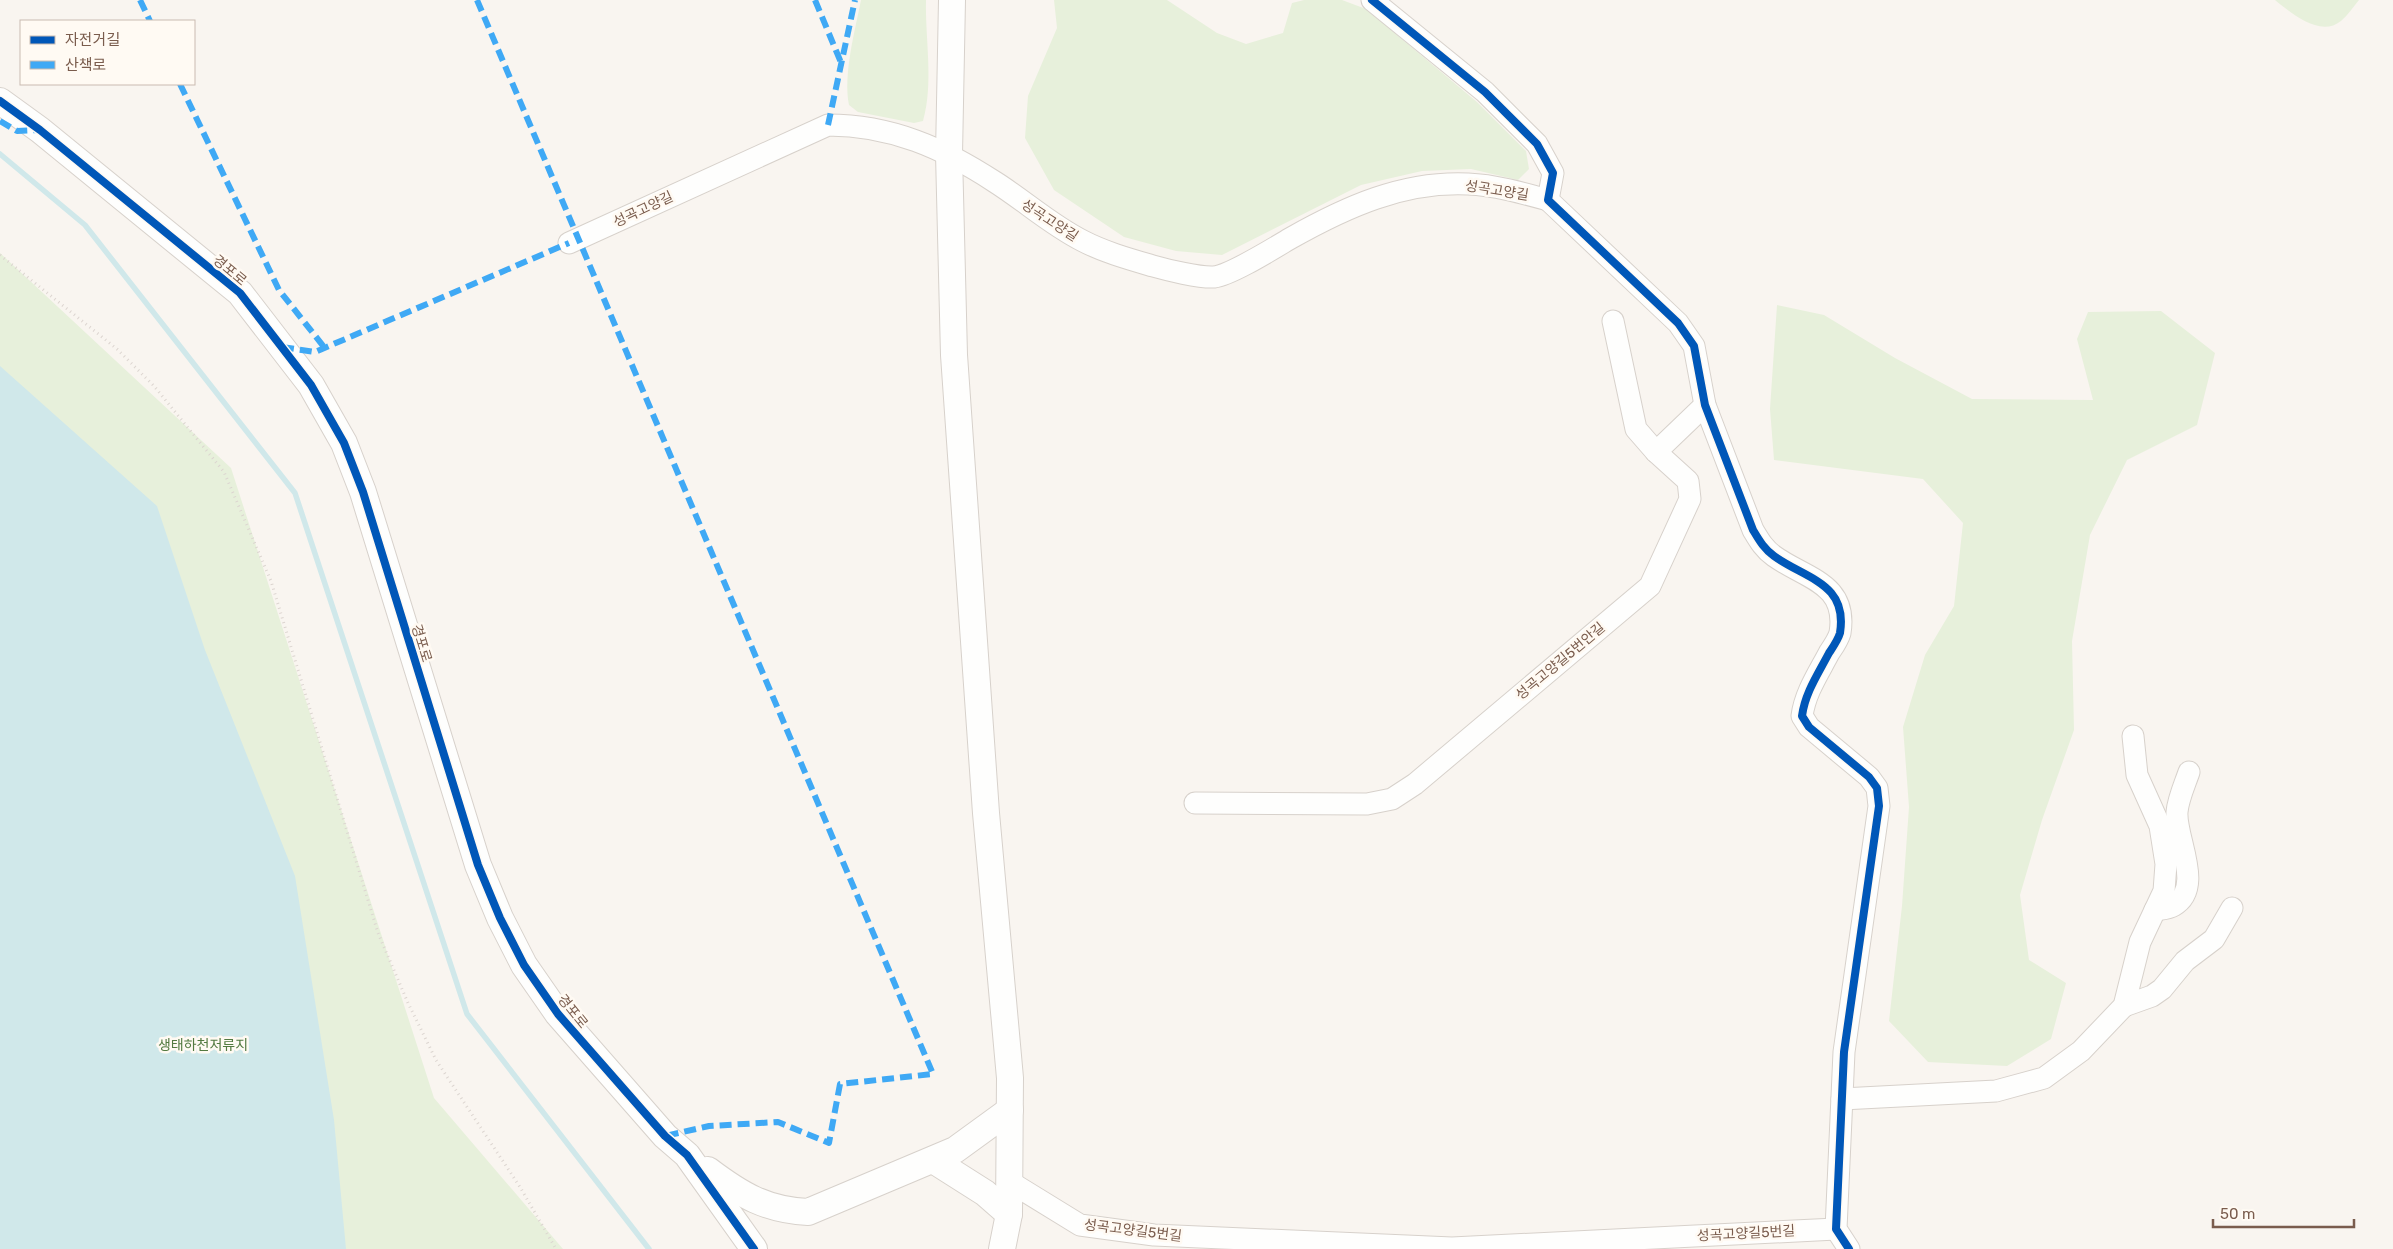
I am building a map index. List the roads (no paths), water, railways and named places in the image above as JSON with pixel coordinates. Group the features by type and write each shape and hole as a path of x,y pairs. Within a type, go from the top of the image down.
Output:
{"street":[{"path":"952,0 949,154 954,365 986,813 1010,1078 1009,1214 1002,1249"},
{"path":"1372,0 1485,92 1537,144 1553,173 1548,200 1678,322 1694,346 1705,405 1753,530 1762,545 1775,556 1823,583 1836,599 1841,617 1839,635 1804,700 1802,716 1809,727 1869,777 1877,788 1879,806 1844,1052 1836,1229 1849,1249"},
{"name":"경포로","path":"0,101 40,130 240,293 311,385 344,443 363,492 478,865 500,918 524,965 558,1014 664,1136 687,1155 754,1249"},
{"name":"성곡고양길","path":"569,243 828,125 848,125 888,130 924,142 949,154 996,183 1051,223 1084,242 1128,259 1170,271 1215,277 1246,264 1316,224 1366,200 1422,185 1469,184 1520,192 1548,200"},
{"name":"성곡고양길5번안길","path":"1195,803 1367,804 1392,799 1415,784 1650,586 1690,499 1688,481 1656,452 1636,429 1613,321"},
{"path":"1656,452 1705,405"},
{"path":"2124,1006 2140,942 2164,891 2166,864 2160,826 2137,775 2133,736"},
{"path":"2155,910 2173,906 2182,898 2187,885 2188,862 2180,834 2177,812 2189,772"},
{"path":"1842,1099 1996,1091 2044,1078 2081,1051 2124,1006 2152,996 2162,989 2185,961 2214,939 2232,908"},
{"path":"687,1155 733,1190 785,1211 808,1212 955,1150 1010,1110"},
{"path":"933,1160 985,1193 1009,1214"},
{"name":"성곡고양길5번길","path":"1010,1182 1080,1225 1154,1235 1452,1248 1836,1229"}],"water":[{"name":"생태하천저류지","path":"0,366 157,506 205,650 295,876 334,1120 346,1249 0,1249"}],"waterway":[{"path":"0,154 85,225 295,493 467,1014 649,1249"}]}
